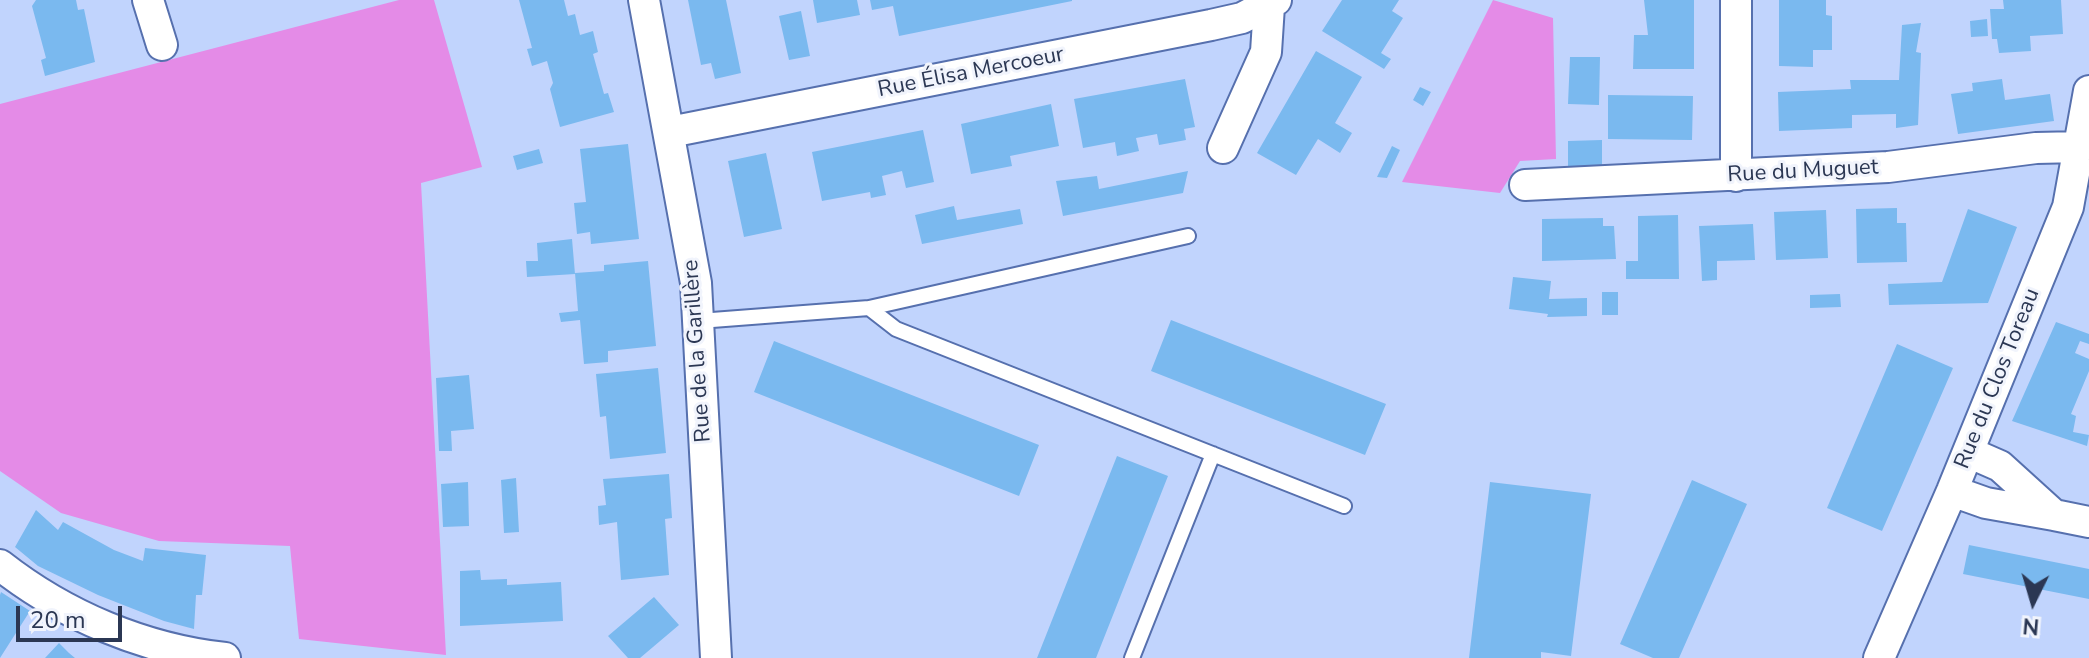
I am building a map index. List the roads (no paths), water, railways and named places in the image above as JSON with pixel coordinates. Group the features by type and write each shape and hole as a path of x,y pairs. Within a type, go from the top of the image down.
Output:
{"street":[{"path":"148,0 162,45"},
{"name":"Rue de la Garillère","path":"644,0 696,283 716,658"},
{"path":"1736,0 1736,176"},
{"name":"Rue Élisa Mercoeur","path":"670,132 1211,25 1242,18 1273,3"},
{"name":"Rue Élisa Mercoeur","path":"1223,148 1266,52 1273,3"},
{"name":"Rue du Clos Toreau","path":"1879,658 1952,491 2068,207 2089,91"},
{"name":"Rue du Muguet","path":"1525,185 1888,167 2036,148 2080,147"},
{"path":"1968,452 2011,475 2054,515"},
{"path":"1952,491 1986,503 2089,522"},
{"path":"0,565 28,587 143,643 206,657"}],"lane":[{"path":"699,321 869,308 1188,236"},
{"path":"869,308 896,329 1344,506"},
{"path":"1132,658 1213,454"}]}
